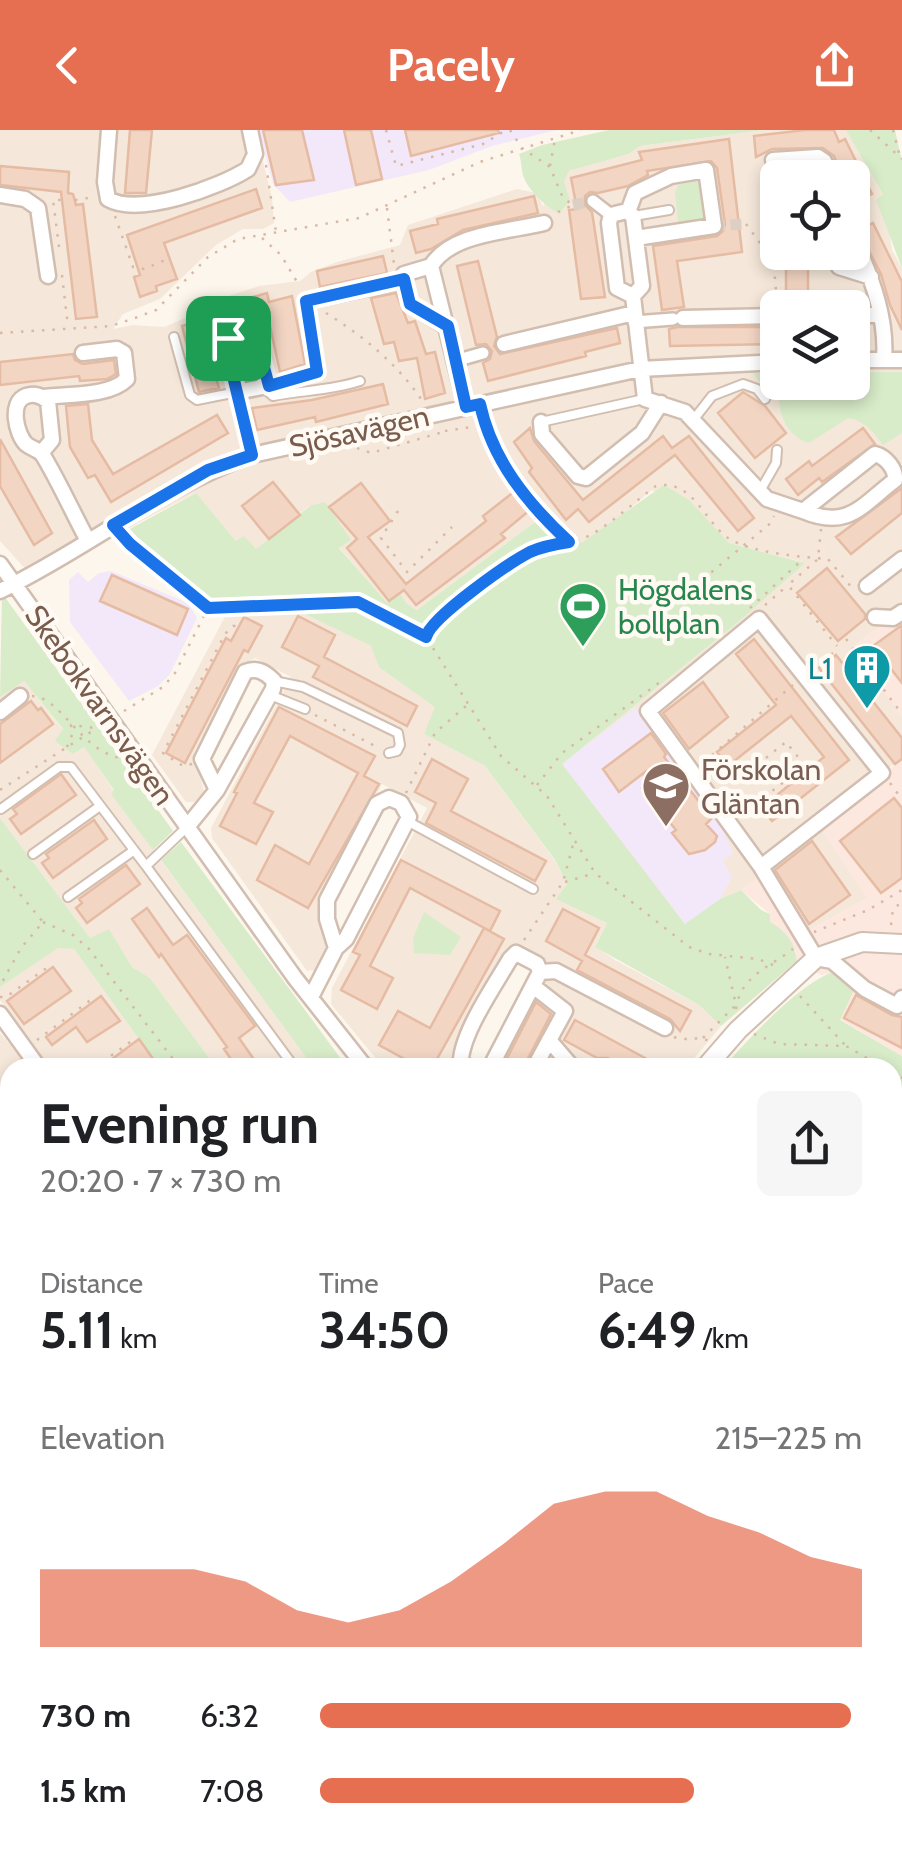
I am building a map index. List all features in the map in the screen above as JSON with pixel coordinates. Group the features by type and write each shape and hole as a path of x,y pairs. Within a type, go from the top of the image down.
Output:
{"street":[{"path":"109,130 104,182 108,199 116,203 151,204 248,169 255,154 250,130"},
{"path":"773,160 822,160"},
{"path":"636,238 714,226 706,170 671,176 636,193 631,214 642,286 633,296 644,399 678,408 694,419 760,492 777,505 823,518 845,518 896,480 896,472 882,456 875,454 804,511"},
{"path":"0,195 25,199 38,208 55,271"},
{"path":"593,201 611,215 631,214"},
{"path":"611,215 608,223 617,288 633,296"},
{"path":"237,392 317,372 306,301 400,281 404,274 431,266 439,254 458,242 544,224"},
{"name":"Sjösavägen","path":"431,266 455,361 473,405"},
{"path":"849,270 871,277"},
{"path":"868,270 884,331 884,359"},
{"path":"400,281 410,304 448,326"},
{"path":"870,315 880,315"},
{"path":"504,344 634,317 760,316"},
{"name":"Sjösavägen","path":"252,455 228,338 245,332 256,337 266,386"},
{"path":"83,354 117,349 124,353 128,379 108,389 28,396 19,400 15,408 25,443 42,452 88,541"},
{"path":"455,361 483,352"},
{"path":"870,359 902,360"},
{"name":"Sjösavägen","path":"7,587 208,470 252,455 640,368 760,363"},
{"path":"42,397 48,401 52,440 42,452"},
{"path":"541,422 542,434 578,476 586,478 642,432 661,404"},
{"path":"860,588 902,559"},
{"name":"Skebokvarnsvägen","path":"0,564 7,587 111,719 358,1058"},
{"path":"875,616 893,618 902,612"},
{"path":"762,867 882,774 751,615 648,710 762,867 816,958 832,961 865,989 898,1006 902,998"},
{"name":"Skebokvarnsvägen","path":"187,827 217,790 272,688 262,671 253,668 245,672 202,758 217,790"},
{"name":"Skebokvarnsvägen","path":"0,712 20,696"},
{"path":"311,998 407,821 407,809 389,798 377,804 327,900 327,919 336,948"},
{"path":"714,1058 738,1030 816,958 862,942 902,944"},
{"path":"462,1058 465,1041 516,953 537,964 536,979 495,1058"},
{"path":"536,979 556,970 665,1028"},
{"path":"536,979 564,1010 539,1058"},
{"path":"0,1014 32,1058"},
{"path":"549,1040 564,1058"}],"lane":[{"path":"631,214 669,210"},
{"path":"174,336 190,395 196,400 237,392"},
{"path":"266,386 273,396 302,390 330,391 360,381"},
{"path":"694,419 712,396 743,384 760,392"},
{"path":"541,422 644,399"},
{"path":"760,492 776,463 777,450"},
{"path":"272,688 304,687 398,733 397,752 389,753"},
{"path":"272,688 305,709"},
{"name":"Skebokvarnsvägen","path":"1,809 59,767 72,766 287,1058"},
{"name":"Skebokvarnsvägen","path":"33,854 100,806"},
{"path":"407,821 533,889"},
{"name":"Skebokvarnsvägen","path":"146,866 187,827"},
{"name":"Skebokvarnsvägen","path":"68,897 133,851"}],"path":[{"path":"386,130 396,166 483,144 508,130 522,148 550,167"},
{"path":"0,333 111,326 156,310 208,257 238,239 329,225 386,206 454,172 561,133 581,130"},
{"path":"870,130 901,158"},
{"path":"894,130 901,158"},
{"path":"544,224 573,204 563,198 550,167 555,138"},
{"path":"266,165 275,204 276,234"},
{"path":"75,200 102,196 108,199 134,267 144,269 170,258"},
{"path":"59,250 53,200 64,200"},
{"path":"386,206 400,281"},
{"path":"746,224 773,255 776,290"},
{"path":"261,238 281,255 306,301 347,326 390,362 409,380 423,402"},
{"path":"55,271 68,330"},
{"path":"473,405 518,488 569,542"},
{"path":"437,424 443,432"},
{"path":"348,435 358,450 371,454 443,432 485,425"},
{"path":"426,637 428,628 437,620 527,553 580,540 656,486 668,483 683,490 729,539 804,558 828,559 860,588"},
{"path":"679,599 772,522 777,505"},
{"path":"398,511 381,538 408,572 452,527"},
{"path":"113,525 130,544 208,608 358,602 426,637 502,756 547,796 594,872 689,947 773,964 794,948"},
{"path":"751,615 818,559 820,543"},
{"path":"751,615 804,558"},
{"path":"788,585 837,646"},
{"path":"111,719 164,688 208,608"},
{"path":"202,758 183,766 163,753 224,634 237,626"},
{"path":"846,639 902,714"},
{"path":"692,772 833,653"},
{"path":"537,786 562,753 676,670"},
{"path":"20,696 46,698 83,738 116,758 123,758"},
{"path":"401,803 435,733 467,706"},
{"path":"305,709 389,753"},
{"path":"0,790 97,728 71,725"},
{"path":"65,750 72,735 71,725"},
{"path":"730,824 806,766 786,742 742,778"},
{"path":"882,774 898,794 902,790"},
{"path":"516,953 563,882 574,840"},
{"path":"0,870 43,922 72,934 89,948 172,1058"},
{"path":"563,882 594,872"},
{"path":"813,933 902,890"},
{"path":"891,928 892,909 902,902"},
{"path":"0,986 21,948 43,922"},
{"path":"703,1038 736,1005 724,956"},
{"path":"0,997 6,998 50,970"},
{"path":"799,995 846,1046 867,1058"},
{"path":"26,1049 92,999"},
{"path":"665,1028 672,1037 703,1038 710,1042"},
{"path":"758,1037 779,1044 846,1046"},
{"path":"108,1058 133,1040"}],"shaded area":[{"path":"0,130 255,130 272,198 274,223 263,229 243,229 216,245 160,299 123,314 113,329 133,325 164,327 213,301 259,286 300,281 337,262 400,245 408,225 517,189 537,193 543,206 569,171 629,154 640,146 764,130 847,130 864,160 760,160 760,270 870,270 870,171 883,194 892,250 902,268 902,608 852,648 902,716 902,759 881,773 867,898 803,934 759,877 720,899 673,910 562,764 736,624 803,562 729,543 714,529 652,490 583,542 568,543 539,519 417,610 406,603 387,604 339,547 351,540 309,506 255,550 236,541 195,493 37,582 0,541"},
{"path":"259,130 557,130 492,146 429,170 290,202 273,184"},
{"path":"111,571 188,603 197,618 170,674 158,686 129,701 70,622 69,580 78,572 88,582 99,573"},
{"path":"902,608 902,716 851,648"},
{"path":"228,611 304,613 371,646 380,667 436,707 424,734 485,766 555,861 567,884 557,899 607,923 595,946 699,1005 721,1026 694,1058 503,1058 548,971 544,960 515,949 506,953 459,1040 457,1058 376,1058 331,1004 332,988 427,808 382,784 318,902 328,944 315,970 307,971 212,838 211,828 291,677 255,658 240,667 194,752 204,792 197,802 186,802 152,755"},
{"path":"24,681 63,730 73,754 84,746 114,791 112,794 306,1058 209,1058 150,978 132,967 109,930 90,938 0,818 0,697"},
{"name":"Förskolan Gläntan","path":"635,708 710,802 733,853 723,861 732,877 720,899 686,925 562,764"},
{"path":"902,759 902,1056 839,1019 835,972 821,975 797,961 796,951 770,922 770,914 741,890 759,876 804,933 867,898 819,826"},
{"path":"58,947 74,949 153,1058 42,1058 0,1000 0,987"},
{"path":"0,1033 21,1058 0,1058"}],"green space":[{"path":"609,130 764,130 640,146 629,154 569,171 564,182 570,201 559,213 530,189 519,154"},
{"path":"846,130 895,130 902,161 902,268 876,200 883,194 870,172 870,160 863,160"},
{"path":"704,178 710,225 682,228 678,224 675,192 679,184"},
{"path":"870,372 902,372 902,433 883,445 864,424 848,418 809,443 786,425 779,400 870,400"},
{"path":"664,485 689,500 729,543 805,563 736,624 562,764 685,924 720,899 741,890 770,914 770,922 792,943 797,961 721,1026 699,1005 595,947 607,923 556,899 567,884 555,860 485,766 424,734 435,707 379,667 371,646 303,613 228,611 208,615 115,537 196,493 236,541 244,536 256,549 310,506 325,502 351,540 339,548 387,603 400,594 417,610 539,519 568,543 583,542"},
{"path":"2,593 173,831 153,850 111,794 114,790 84,747 73,754 55,741 63,729 24,681 0,697"},
{"path":"0,818 90,938 109,929 132,967 150,978 209,1058 153,1058 74,949 58,948 0,987"},
{"path":"181,842 340,1058 306,1058 161,860"},
{"path":"424,912 461,937 450,955 414,953 413,938"},
{"path":"834,972 855,988 840,1020 902,1058 732,1058 791,999"}],"building":[{"path":"130,130 152,130 146,193 125,193"},
{"path":"263,130 302,130 314,180 276,185"},
{"path":"344,130 371,130 382,179 356,185"},
{"path":"405,130 498,130 499,133 411,156"},
{"path":"834,130 839,142 845,139 855,160 835,160 823,148 772,149 756,157 754,136"},
{"path":"729,139 742,252 677,261 684,307 662,310 653,246 717,236 725,224 717,168 711,161 647,171 648,175 628,186 585,196 585,205 592,212 605,297 581,299 569,210 577,209 571,178 642,160 639,152"},
{"path":"0,166 69,172 68,193 73,194 76,205 83,204 97,317 76,319 61,192 0,185"},
{"path":"256,189 262,208 164,243 177,279 140,297 134,277 140,275 127,235"},
{"path":"534,196 538,213 463,230 431,249 416,253 410,231 438,224 437,219"},
{"path":"873,223 902,282 902,330 870,253"},
{"path":"383,256 387,273 320,287 317,271"},
{"path":"478,261 497,337 494,346 500,354 617,328 620,343 585,352 586,356 488,381 483,363 490,359 492,351 486,344 476,345 457,266"},
{"path":"786,270 808,270 808,290 786,290"},
{"path":"267,293 269,302 292,296 305,364 280,372 268,317 241,322 203,333 219,388 199,392 182,326 213,318 211,309"},
{"path":"396,293 408,323 415,321 426,354 435,352 445,393 425,399 417,358 399,361 394,342 384,344 371,298"},
{"path":"760,327 760,344 670,346 669,329"},
{"path":"73,354 83,364 114,360 116,374 107,379 80,381 79,376 0,385 0,362"},
{"path":"383,384 388,404 316,422 315,417 257,430 252,408"},
{"path":"743,392 765,406 786,433 755,458 718,413"},
{"path":"88,404 92,440 113,474 217,415 228,433 111,502 95,475 88,478 70,447 66,406"},
{"path":"530,428 534,441 583,500 663,436 672,448 689,436 754,518 738,531 675,455 589,522 578,509 566,520 529,472 532,468 514,442"},
{"path":"863,428 875,444 798,495 786,479 809,461 812,466"},
{"path":"0,439 52,533 34,545 0,486"},
{"path":"273,482 300,515 269,539 242,506"},
{"path":"361,483 390,521 368,537 406,584 486,521 483,516 515,491 530,510 501,534 505,538 416,605 404,590 389,601 347,548 357,539 329,507"},
{"path":"902,488 902,513 851,554 836,537"},
{"path":"827,568 865,614 865,619 838,641 797,593"},
{"path":"112,575 188,609 177,635 100,601"},
{"path":"298,616 335,635 324,657 417,706 407,726 313,677 319,666 282,647"},
{"path":"244,617 262,626 248,652 244,650 185,763 166,753 226,638 231,641"},
{"path":"902,625 902,683 873,646"},
{"path":"754,639 849,760 772,821 761,808 824,757 791,716 728,766 717,752 776,705 736,654"},
{"name":"L1","path":"836,655 902,738 902,759 895,764 819,668"},
{"path":"703,682 728,717 689,749 663,713"},
{"path":"31,701 53,724 0,763 0,724"},
{"path":"279,707 375,756 364,776 379,784 308,908 257,880 275,845 309,864 358,773 290,736 254,803 273,812 256,844 220,826"},
{"path":"651,733 666,754 664,757 712,818 706,824 717,836 705,850 689,854 672,833 676,830 642,788 645,772 619,792 603,769"},
{"path":"432,759 468,779 451,811 546,861 535,881 426,823 436,803 415,792"},
{"path":"61,774 76,795 21,834 10,819 17,814 13,809"},
{"path":"894,798 902,808 902,878 881,893 840,841"},
{"path":"94,820 107,839 53,878 42,863 49,858 46,854"},
{"path":"812,841 850,895 809,924 775,870"},
{"path":"401,860 500,911 490,931 410,888 370,966 393,978 377,1009 341,990 360,955 353,952"},
{"path":"126,865 140,884 87,923 76,908 82,903 79,899"},
{"path":"147,908 173,945 187,935 255,1026 239,1038 253,1058 230,1058 224,1049 227,1047 132,919"},
{"path":"563,909 599,928 585,955 691,1011 680,1031 670,1019 577,970 582,961 546,941"},
{"path":"484,928 504,939 438,1058 403,1058 379,1045 398,1011 430,1028"},
{"path":"53,967 71,991 24,1024 7,1001"},
{"path":"856,995 902,1017 902,1048 844,1018"},
{"path":"101,996 120,1021 87,1042 76,1027 52,1045 46,1037"},
{"path":"536,1002 551,1014 528,1058 507,1058"},
{"path":"575,1020 645,1058 597,1058 564,1040"},
{"path":"139,1039 152,1058 113,1058"}],"tunnel":[{"path":"573,205 593,201"},
{"path":"714,226 746,224"}],"place":[{"name":"Högdalens bollplan","path":"583,648"},
{"name":"L1","path":"867,710"},
{"name":"Förskolan Gläntan","path":"666,828"}],"route":[{"path":"404,279 410,304 448,326 466,407 480,404 491,443 518,488 569,542 527,553 447,612 428,628 426,637 358,602 208,608 130,544 113,525 208,470 252,455 226,347 228,338 245,332 256,337 269,386 282,384 317,372 306,301 404,279"}]}
